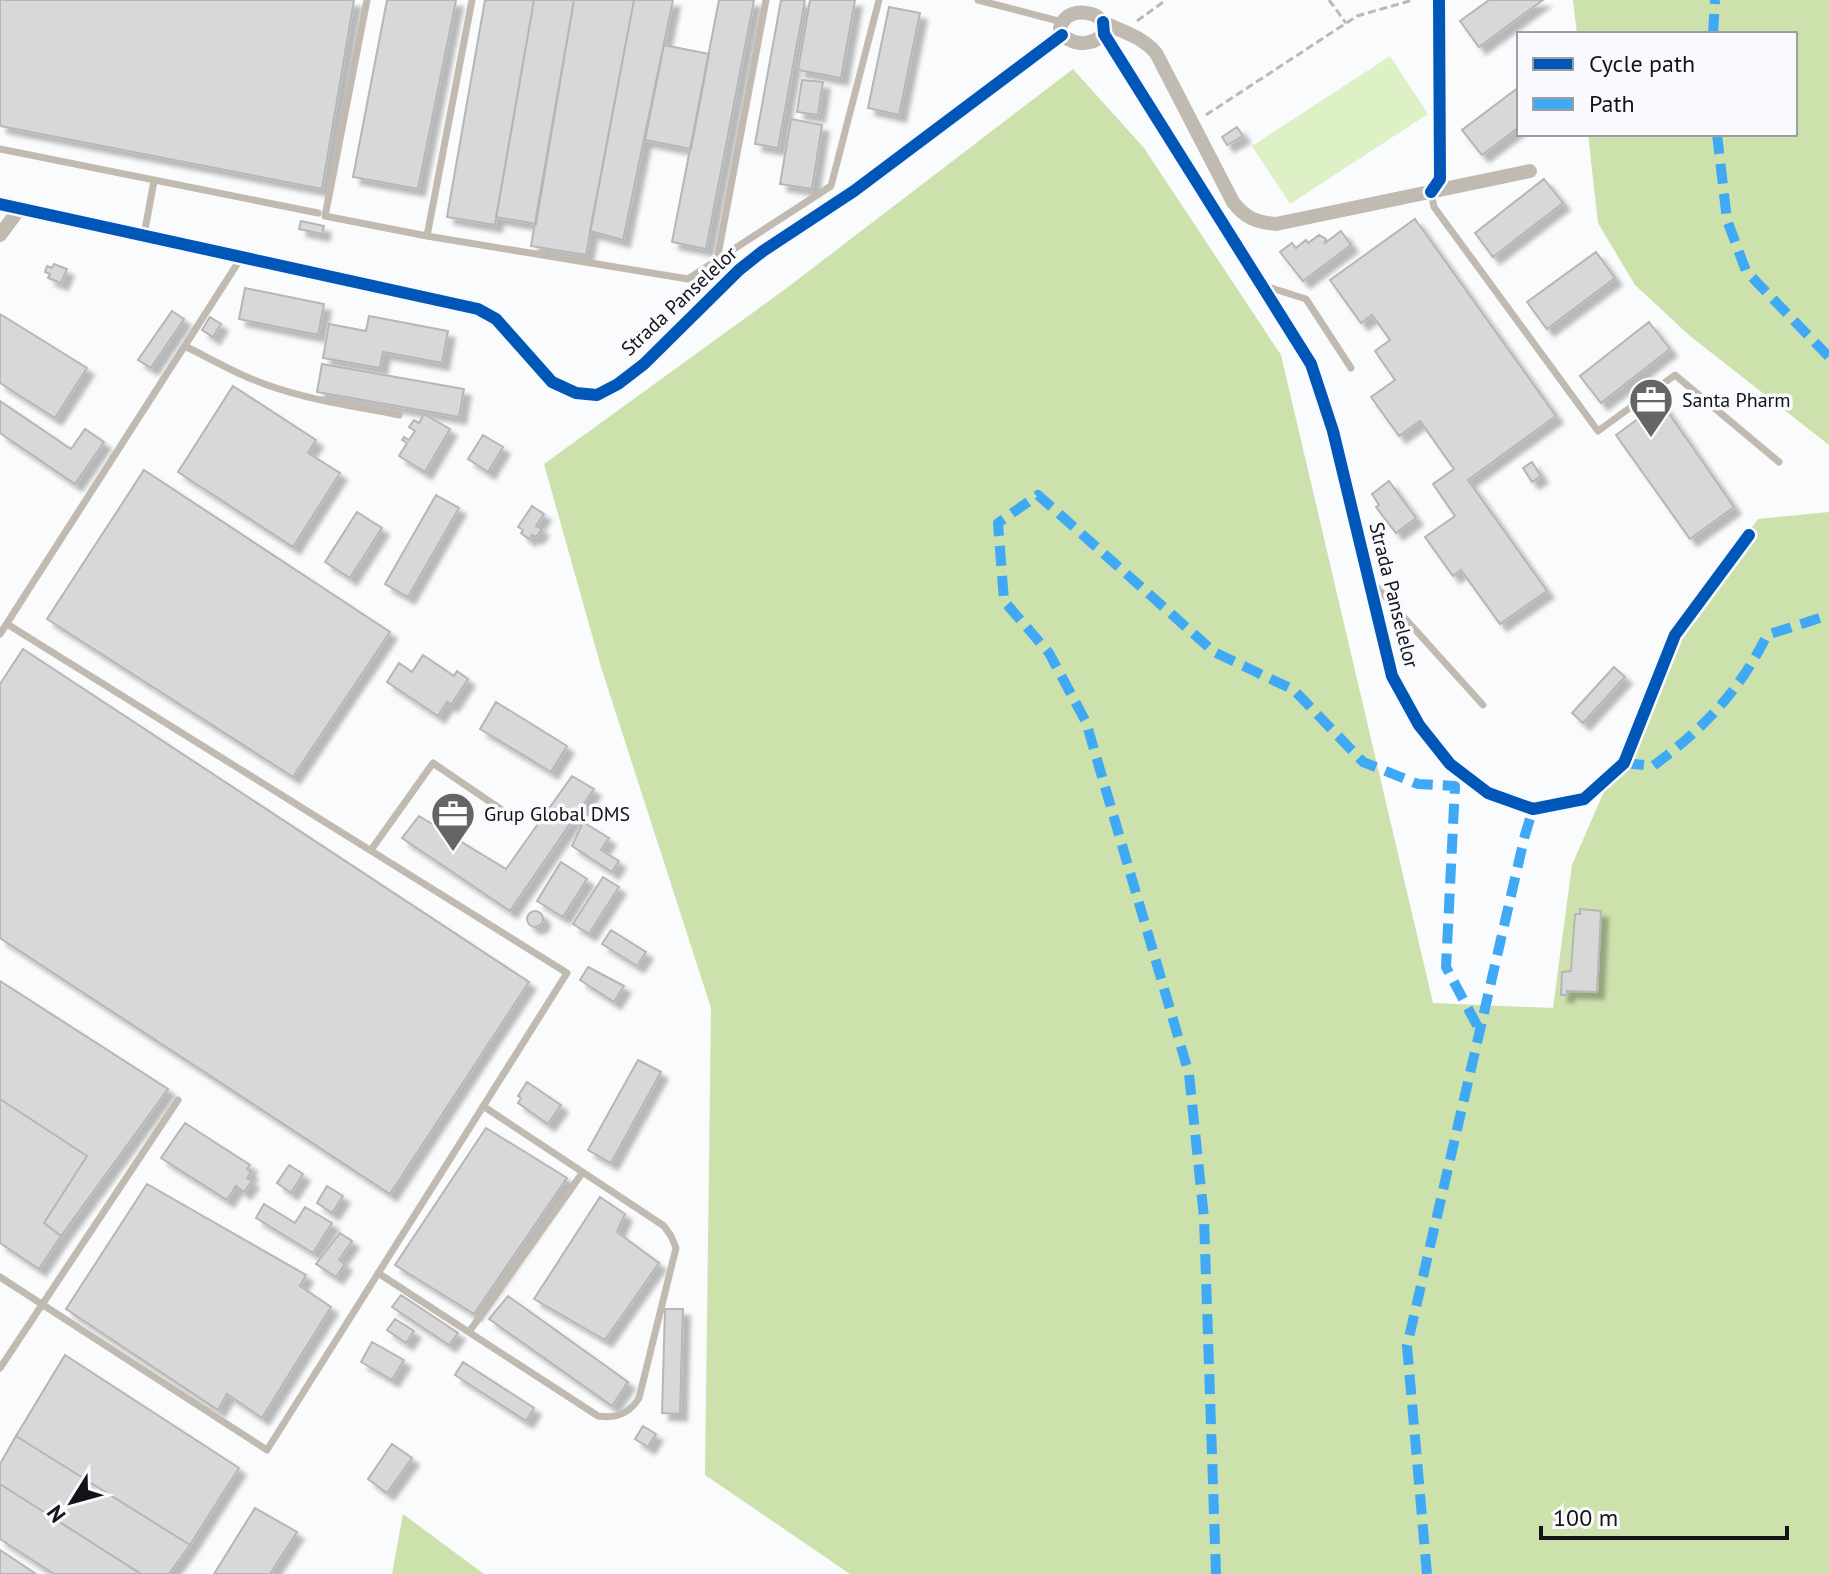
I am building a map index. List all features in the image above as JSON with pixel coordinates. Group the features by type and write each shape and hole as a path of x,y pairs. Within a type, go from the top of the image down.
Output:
{"street":[{"path":"1431,192 1440,179 1439,0"},
{"path":"1104,28 1095,41 1082,44 1062,29 1074,13 1092,14 1104,28 1123,31 1147,42 1156,53 1233,202 1251,220 1276,224 1530,171"},
{"name":"Strada Panselelor","path":"1104,28 1311,364 1333,431 1392,676 1419,725 1450,764 1488,793 1533,809 1584,799 1624,763 1675,635 1749,535"},
{"name":"Strada Panselelor","path":"0,204 478,309 496,319 552,382 576,393 597,395 644,364 728,280 763,251 854,191 1062,29"},
{"path":"0,235 20,208"}],"lane":[{"path":"367,0 325,216 688,279 831,186 879,0"},
{"path":"427,236 472,0"},
{"path":"717,260 766,0"},
{"path":"978,0 1000,2 1062,29"},
{"path":"0,149 318,213"},
{"path":"144,235 154,181"},
{"path":"1431,192 1434,207 1598,431 1675,375 1779,462"},
{"path":"0,634 242,257"},
{"path":"1262,285 1306,299 1351,368"},
{"path":"185,346 247,378 274,387 399,415"},
{"path":"1367,577 1483,705"},
{"path":"0,1277 267,1450 567,973 7,624"},
{"path":"371,850 433,763 502,810"},
{"path":"0,1368 178,1100"},
{"path":"378,1273 598,1416 616,1417 639,1398 676,1248 671,1236 664,1226 483,1106"},
{"path":"469,1332 583,1172"}],"path":[{"path":"1123,31 1166,0"},
{"path":"1329,0 1346,24"},
{"path":"1193,124 1357,16 1413,0"}],"green space":[{"path":"1573,0 1829,0 1829,445 1690,336 1635,285 1598,223 1588,136 1797,136 1797,32 1577,32"},
{"path":"1390,56 1428,114 1290,204 1252,146"},
{"path":"1073,69 1144,148 1281,355 1433,1003 1553,1008 1572,865 1673,633 1758,519 1829,512 1829,1574 850,1574 705,1475 711,1008 601,667 544,464 784,290"},
{"path":"403,1514 484,1574 392,1574"}],"building":[{"path":"0,0 354,0 322,189 0,126"},
{"path":"387,0 456,0 418,189 353,177"},
{"path":"485,0 534,0 495,225 447,217"},
{"path":"534,0 574,0 536,224 496,217"},
{"path":"574,0 634,0 586,255 531,246"},
{"path":"634,0 673,0 623,240 590,231"},
{"path":"719,0 754,0 706,249 672,242"},
{"path":"781,0 805,0 778,148 755,144"},
{"path":"810,0 855,0 841,78 798,70"},
{"path":"1489,0 1543,0 1479,47 1460,21"},
{"path":"889,7 920,13 899,115 868,108"},
{"path":"664,45 709,54 691,149 645,140"},
{"path":"802,80 823,82 818,115 797,112"},
{"path":"1517,89 1517,129 1482,155 1462,130"},
{"path":"791,119 822,125 812,189 780,184"},
{"path":"1237,127 1243,136 1227,145 1222,137"},
{"path":"1544,179 1563,203 1493,257 1475,233"},
{"path":"1415,219 1556,416 1468,480 1547,591 1500,624 1461,570 1453,576 1425,537 1455,516 1433,484 1454,469 1420,421 1399,436 1371,397 1395,380 1375,351 1390,340 1372,315 1361,323 1330,280"},
{"path":"301,221 324,226 322,234 299,229"},
{"path":"1341,231 1351,245 1303,281 1280,252 1292,243 1296,248 1319,235 1326,239 1325,243"},
{"path":"1596,252 1615,278 1547,329 1527,302"},
{"path":"54,264 67,269 61,283 48,278 50,274 45,272 47,266 52,268"},
{"path":"245,288 324,304 318,335 239,319"},
{"path":"172,311 184,319 151,368 138,360"},
{"path":"0,314 87,368 55,418 0,383"},
{"path":"369,316 448,331 442,363 383,352 380,368 323,358 329,324 366,331"},
{"path":"210,317 221,324 213,337 202,330"},
{"path":"1649,322 1670,349 1601,403 1580,376"},
{"path":"322,364 464,389 459,417 317,392"},
{"path":"233,386 316,440 308,453 340,473 293,547 178,472"},
{"path":"0,401 71,449 85,429 104,442 75,484 0,433"},
{"path":"1661,402 1734,507 1690,539 1616,435"},
{"path":"424,414 450,429 425,472 399,456 407,443 402,440 404,437 409,440 415,431 409,427 414,420 419,423"},
{"path":"483,435 503,447 488,472 468,459"},
{"path":"1532,462 1541,476 1532,482 1523,468"},
{"path":"144,470 390,632 293,777 47,619"},
{"path":"1389,481 1416,518 1396,533 1376,507 1379,505 1372,494"},
{"path":"436,495 459,508 408,597 385,584"},
{"path":"532,506 544,514 536,526 542,529 536,537 532,535 529,539 518,527"},
{"path":"357,512 382,528 350,578 325,562"},
{"path":"23,649 529,982 390,1194 0,938 0,684"},
{"path":"423,655 454,676 457,671 468,679 451,705 447,702 438,716 387,682 399,663 412,672"},
{"path":"1614,667 1625,677 1583,723 1572,713"},
{"path":"496,702 567,746 551,772 480,729"},
{"name":"Grup Global DMS","path":"572,776 594,789 510,911 402,838 419,816 506,869"},
{"path":"583,822 609,838 601,850 619,861 612,872 572,846"},
{"path":"561,862 587,879 563,917 537,901"},
{"path":"603,877 619,887 589,934 573,924"},
{"path":"1580,909 1601,911 1597,992 1567,991 1567,995 1561,995 1562,972 1571,971 1575,914 1580,914"},
{"path":"532,911 538,911 543,919 541,925 532,927 527,922 527,916"},
{"path":"611,930 646,952 637,966 602,944"},
{"path":"588,967 624,986 614,1002 580,980"},
{"path":"0,981 168,1089 61,1236 44,1223 87,1156 0,1099"},
{"path":"638,1060 661,1072 611,1163 588,1150"},
{"path":"527,1082 561,1105 548,1124 518,1103 521,1098 518,1096"},
{"path":"0,1099 87,1156 44,1223 61,1236 39,1269 0,1243"},
{"path":"185,1123 250,1165 247,1169 251,1172 247,1178 252,1181 244,1192 236,1186 227,1200 161,1158"},
{"path":"486,1128 567,1178 474,1314 395,1265"},
{"path":"289,1165 303,1174 291,1193 277,1183"},
{"path":"147,1184 306,1275 300,1286 331,1307 262,1418 227,1394 218,1410 66,1309"},
{"path":"327,1186 343,1196 332,1213 317,1203"},
{"path":"600,1197 625,1214 617,1232 659,1263 605,1340 534,1299"},
{"path":"264,1204 295,1223 305,1207 332,1223 313,1253 256,1218"},
{"path":"340,1233 352,1241 339,1260 345,1264 336,1277 316,1264"},
{"path":"401,1295 458,1333 449,1345 392,1307"},
{"path":"508,1296 628,1382 612,1406 489,1319"},
{"path":"665,1309 683,1309 680,1414 662,1413"},
{"path":"395,1319 414,1331 406,1343 387,1330"},
{"path":"372,1342 404,1360 392,1380 361,1362"},
{"path":"65,1355 239,1468 190,1545 16,1436"},
{"path":"463,1362 534,1408 526,1421 455,1375"},
{"path":"643,1426 656,1434 648,1447 635,1439"},
{"path":"16,1436 190,1545 169,1574 141,1574 0,1484 0,1464"},
{"path":"392,1444 412,1458 387,1493 368,1479"},
{"path":"0,1484 141,1574 54,1574 0,1539"},
{"path":"255,1508 297,1532 270,1574 214,1574"},
{"path":"0,1550 36,1574 0,1574"}],"marked path":[{"path":"1713,32 1715,0"},
{"path":"1717,136 1727,220 1746,271 1829,357"},
{"path":"1216,1574 1204,1218 1189,1074 1086,722 1049,653 1004,601 998,523 1038,495 1214,652 1294,690 1363,762 1418,784 1455,786 1446,967 1480,1031"},
{"path":"1624,763 1653,766 1688,738 1732,692 1767,635 1829,615"},
{"path":"1427,1574 1407,1346 1533,809"}],"cycle path":[{"path":"1431,192 1440,179 1439,0"},
{"path":"1103,22 1104,34 1311,364 1333,431 1392,676 1419,725 1450,764 1488,793 1533,809 1584,799 1624,763 1675,635 1749,535"},
{"path":"0,204 478,309 496,319 552,382 576,393 597,395 644,364 739,270 763,251 854,191 1062,35"}],"place":[{"name":"Santa Pharm","path":"1651,439"},
{"name":"Grup Global DMS","path":"453,853"}]}
